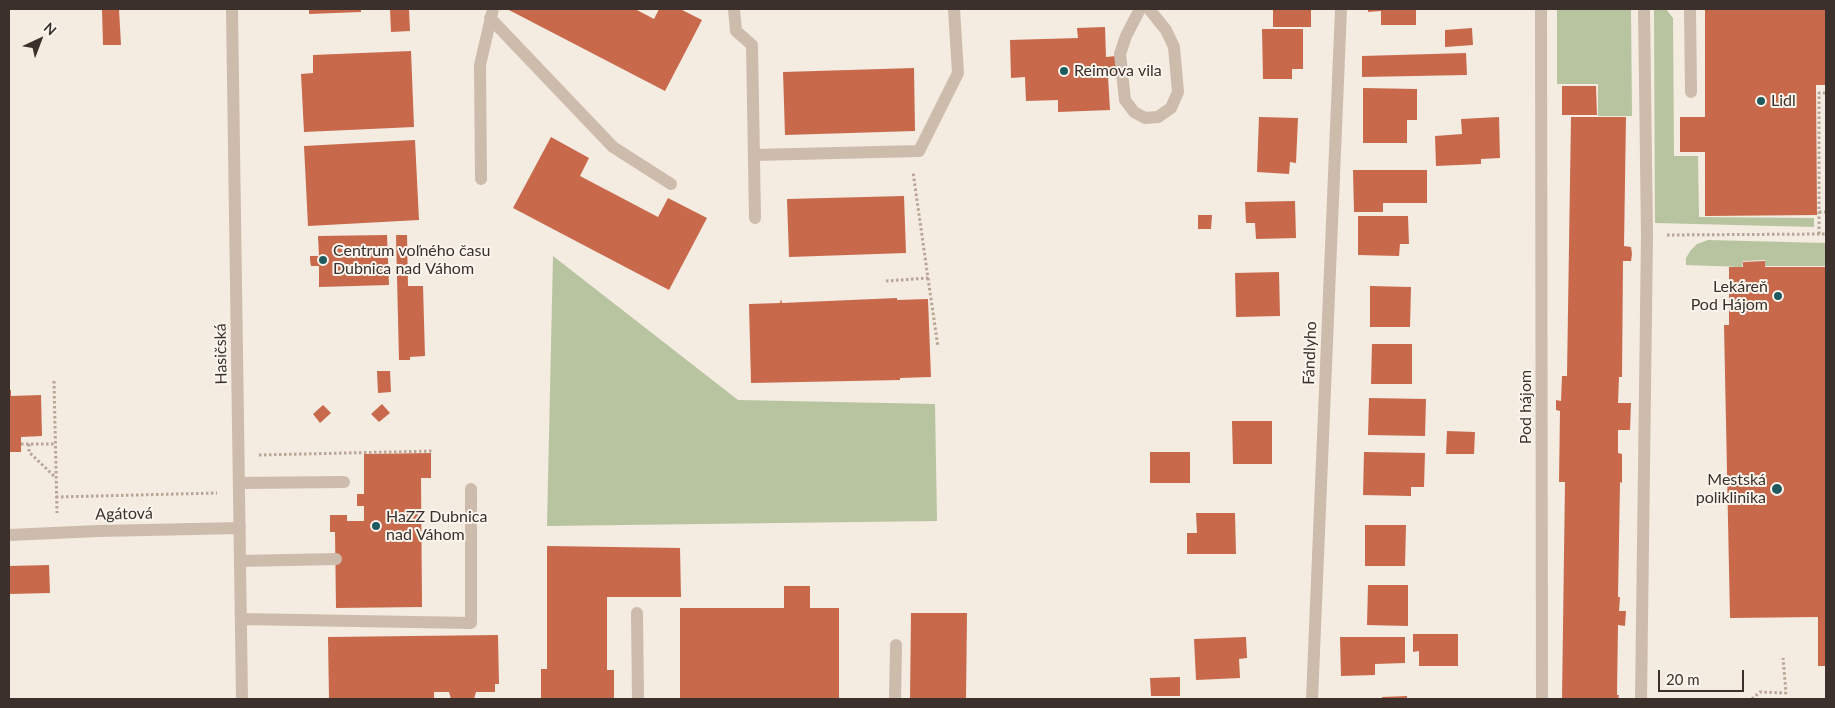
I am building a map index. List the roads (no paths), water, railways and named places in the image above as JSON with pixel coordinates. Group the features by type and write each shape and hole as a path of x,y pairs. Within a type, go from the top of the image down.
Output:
{"street":[{"name":"Hasičská","path":"232,9 242,699"},
{"path":"755,155 919,151 958,73 954,9"},
{"path":"1140,9 1126,36 1120,54 1125,100 1134,112 1145,118 1158,117 1171,108 1178,92 1174,47 1166,30 1149,9"},
{"name":"Fándlyho","path":"1312,699 1341,9"},
{"name":"Pod hájom","path":"1541,9 1542,699"},
{"path":"1641,699 1647,235 1644,9"},
{"path":"1690,9 1691,92"},
{"path":"733,10 736,32 752,45 755,155 754,218"},
{"path":"482,179 480,65 492,14"},
{"path":"492,14 613,147 671,184"},
{"path":"239,483 344,482"},
{"path":"241,619 471,623 471,489"},
{"name":"Agátová","path":"9,535 240,528"},
{"path":"240,561 336,560"},
{"path":"637,613 638,699"},
{"path":"896,645 896,699"}],"place":[{"name":"Reimova vila","path":"1064,71"},
{"name":"Lidl","path":"1761,101"},
{"name":"Centrum voľného času Dubnica nad Váhom","path":"323,260"},
{"name":"Lekáreň Pod Hájom","path":"1778,296"},
{"name":"Mestská poliklinika","path":"1777,489"},
{"name":"HaZZ Dubnica nad Váhom","path":"376,526"}]}
